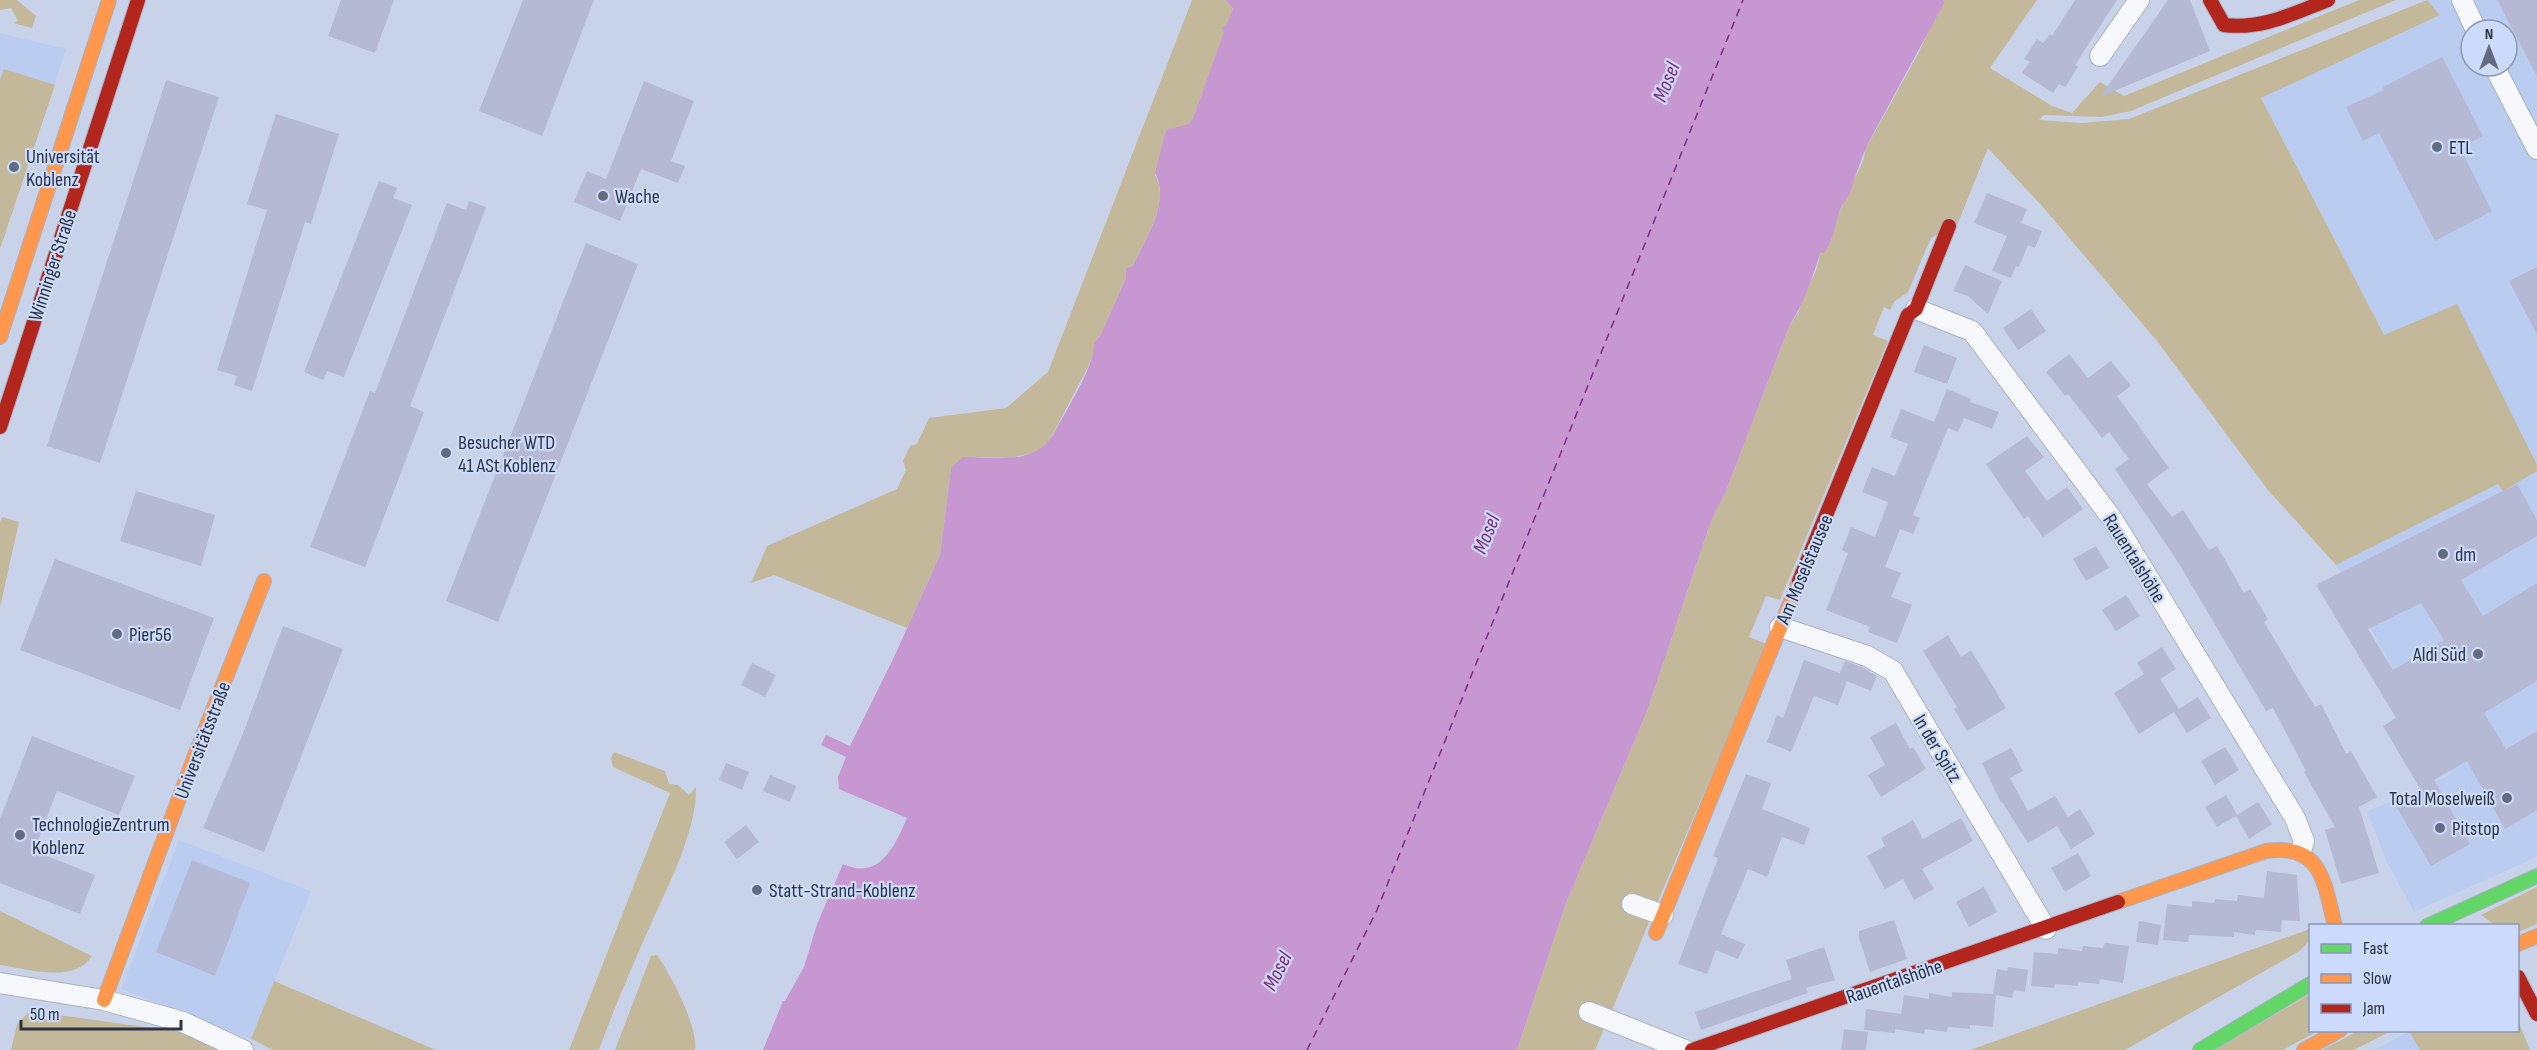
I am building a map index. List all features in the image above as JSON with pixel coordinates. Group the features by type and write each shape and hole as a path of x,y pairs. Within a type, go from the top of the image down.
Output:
{"street":[{"name":"Winninger Straße","path":"0,337 109,0"},
{"name":"Winninger Straße","path":"0,427 138,0"},
{"path":"2100,56 2139,0"},
{"path":"2210,0 2224,25 2248,27 2264,24 2328,0"},
{"path":"2462,0 2470,18"},
{"path":"2500,78 2537,149"},
{"name":"Am Moselstausee","path":"1632,904 1660,924 1908,315 1916,309 1949,226"},
{"name":"Rauentalshöhe","path":"1916,309 1972,331 2114,520 2295,818 2304,841 2301,851"},
{"name":"Universitätsstraße","path":"104,1000 190,769 264,582"},
{"name":"In der Spitz","path":"1780,627 1867,656 1893,671 2046,929"},
{"name":"Rauentalshöhe","path":"1692,1050 2266,851 2291,849 2301,851 2311,858 2318,872 2334,924"},
{"path":"2431,924 2537,876"},
{"path":"2445,917 2467,924"},
{"path":"2519,943 2537,936"},
{"path":"2519,981 2537,1014"},
{"path":"0,983 104,1000 183,1022 243,1050"},
{"path":"2200,1050 2309,985"},
{"path":"1589,1012 1685,1050"},
{"path":"2304,1050 2336,1032"}],"shaded area":[{"path":"0,0 17,0 36,16 32,28 13,23 18,21 11,8 0,10"},
{"path":"1192,0 1226,0 1233,9 1193,118 1189,125 1166,130 1155,175 1160,197 1154,221 1133,266 1126,268 1126,278 1100,336 1094,343 1095,350 1088,367 1047,445 1033,453 1011,458 976,457 951,468 940,555 907,628 774,575 751,583 767,546 897,489 906,470 903,461 910,446 917,444 929,418 1006,408 1048,372"},
{"path":"1943,0 2037,0 1990,68 2052,106 2072,113 2100,82 2124,96 2359,0 2396,0 2131,111 2102,117 2044,115 2039,120 2081,123 2129,119 2427,0 2440,15 2261,98 2384,335 2457,304 2537,465 2537,471 2503,491 2498,484 2336,565 2268,490 2157,341 2042,206 1988,148 1958,223 1931,238 1908,292 1894,302 1890,310 1884,307 1873,335 1888,341 1780,600 1766,596 1749,637 1767,644 1595,1050 1517,1050 1566,903 1647,711 1711,521 1726,491 1790,324 1798,313 1816,271 1821,252 1830,243 1839,213 1863,161 1866,148 1918,54"},
{"path":"2427,0 2537,0 2537,857 2414,912 2386,860 2367,811 2420,790 2451,774 2336,565 2498,483 2384,336 2261,97 2440,15"},
{"name":"Universität Koblenz","path":"0,33 66,49 0,249"},
{"name":"Universität Koblenz","path":"4,69 55,85 0,249 0,80"},
{"path":"2,517 19,522 0,607 0,522"},
{"path":"614,752 665,771 669,784 678,785 689,795 696,787 695,804 687,840 673,876 623,988 599,1050 569,1050 670,793 613,767 611,758"},
{"path":"179,840 311,891 251,1039 121,989"},
{"path":"2537,887 2537,924 2519,932 2519,924 2494,924 2481,915"},
{"path":"0,911 92,956 84,965 62,972 36,971 0,965"},
{"path":"2309,929 2308,942 2298,952 2125,1050 1970,1050"},
{"path":"657,955 688,1015 695,1040 695,1050 615,1050 651,956"},
{"path":"274,981 436,1050 273,1050 251,1039"},
{"path":"2309,995 2309,1032 2316,1032 2283,1050 2215,1050"},
{"path":"30,1011 181,1032 218,1050 11,1050 17,1024"},
{"path":"2519,1023 2530,1050 2374,1050 2408,1032 2519,1032"},
{"path":"2519,1023 2530,1050 2420,1050 2410,1032 2519,1032"},
{"path":"2356,1032 2389,1032 2354,1050 2322,1050"}],"water":[{"name":"Mosel","path":"1226,0 1943,0 1944,3 1868,144 1850,192 1840,210 1830,244 1824,253 1821,252 1804,298 1790,324 1726,491 1711,521 1647,711 1566,903 1517,1050 763,1050 783,1001 804,967 817,924 843,864 856,868 867,868 876,864 891,849 907,818 839,789 838,777 846,757 821,745 826,735 850,746 895,655 940,555 951,468 963,457 1012,458 1035,452 1053,435 1072,402 1090,364 1094,343 1100,336 1126,278 1126,268 1133,266 1154,220 1160,196 1155,173 1166,130 1189,124 1193,118 1224,32 1221,27 1226,26 1233,9"}],"building":[{"path":"341,0 394,0 375,53 328,36"},
{"path":"523,0 594,0 542,136 479,111"},
{"path":"2075,0 2117,0 2075,65 2078,67 2065,87 2059,84 2053,93 2022,73 2030,62 2024,59 2037,39 2043,43 2050,34 2052,36"},
{"path":"2168,0 2190,0 2210,51 2100,97"},
{"path":"2497,0 2537,0 2537,76 2519,42 2519,18 2506,18"},
{"name":"ETL","path":"2442,57 2483,136 2460,148 2492,211 2435,241 2379,133 2363,141 2346,107 2384,90 2383,87"},
{"path":"166,80 219,97 100,463 47,446"},
{"path":"644,81 694,101 671,161 685,166 678,183 641,169 620,221 574,202 587,171 606,179"},
{"path":"276,114 339,134 311,224 305,222 252,391 234,385 237,376 217,370 267,210 247,204"},
{"path":"379,181 397,188 393,198 412,205 344,377 327,371 323,380 304,372"},
{"path":"1987,193 2027,209 2021,223 2042,231 2035,248 2028,245 2019,267 2016,266 2011,278 1992,271 2007,236 1974,223"},
{"path":"469,201 486,207 410,406 424,412 365,567 310,547 370,391 375,393 447,203 466,210"},
{"path":"586,243 638,264 498,622 446,601"},
{"path":"1965,265 2002,281 1988,314 1968,296 1953,291"},
{"path":"2537,267 2537,335 2509,281"},
{"path":"2031,309 2046,331 2018,350 2003,328"},
{"path":"1924,345 1957,358 1947,384 1914,372"},
{"path":"2069,354 2088,378 2111,361 2131,386 2117,396 2169,468 2147,484 2172,517 2183,510 2209,550 2217,546 2244,593 2250,589 2268,619 2264,622 2315,707 2321,704 2346,754 2351,751 2377,797 2359,807 2379,873 2341,884 2325,830 2335,827 2304,772 2306,771 2273,708 2266,711 2178,562 2115,469 2129,459 2109,432 2102,438 2068,394 2065,396 2046,372"},
{"path":"1947,389 1971,399 1970,402 1999,412 1992,429 1964,418 1958,432 1948,428 1913,515 1920,518 1913,534 1900,529 1885,567 1901,573 1891,597 1912,605 1897,643 1868,632 1870,627 1826,610 1848,553 1842,550 1851,527 1875,537 1888,502 1862,492 1872,467 1895,476 1908,444 1890,437 1901,409 1934,422"},
{"path":"2027,436 2044,457 2025,471 2047,501 2067,487 2083,509 2043,537 2028,516 2024,519 1986,464"},
{"path":"2517,484 2537,520 2537,536 2461,580 2483,616 2537,583 2537,681 2484,713 2506,749 2537,731 2537,810 2505,829 2467,761 2434,780 2470,844 2431,866 2396,806 2422,792 2383,726 2396,718 2316,585","holes":["2421,603 2444,640 2393,670 2368,629"]},
{"path":"136,491 215,515 201,566 120,541"},
{"path":"2096,546 2109,568 2086,581 2073,559"},
{"name":"Pier56","path":"55,559 214,618 180,710 20,650"},
{"path":"2126,595 2140,616 2116,631 2102,610"},
{"path":"283,626 343,649 264,852 203,828 242,736"},
{"path":"1948,635 1961,657 1971,650 2006,708 1967,731 1954,709 1957,707 1923,651"},
{"path":"2162,647 2176,669 2160,679 2179,709 2198,697 2211,718 2187,733 2174,712 2139,734 2114,693 2144,674 2137,663"},
{"path":"1804,660 1840,673 1845,661 1877,676 1871,691 1847,681 1838,705 1814,696 1791,752 1767,742 1777,715 1783,718"},
{"path":"752,663 776,675 765,697 741,685"},
{"path":"1896,723 1910,749 1913,747 1926,769 1881,797 1868,775 1885,765 1870,737"},
{"name":"TechnologieZentrum Koblenz","path":"32,736 135,776 119,815 57,791 34,851 95,875 80,914 0,883 0,819"},
{"path":"2225,747 2239,770 2215,785 2201,761"},
{"path":"2011,748 2023,771 2010,778 2028,811 2055,796 2068,817 2080,809 2095,834 2071,849 2057,826 2028,843 2001,803 1982,763"},
{"path":"726,763 749,772 742,790 719,780"},
{"path":"1746,774 1771,783 1762,809 1810,828 1804,845 1782,837 1767,877 1748,869 1721,934 1745,944 1738,959 1716,950 1707,974 1678,964 1718,858 1713,856"},
{"path":"770,775 796,786 790,802 763,791"},
{"path":"2226,795 2237,815 2258,802 2272,824 2249,839 2236,816 2217,827 2205,807"},
{"path":"1961,818 1973,841 1922,869 1934,889 1914,900 1903,879 1885,889 1867,856 1885,846 1881,838 1913,820 1923,839"},
{"path":"746,825 759,842 737,859 724,842"},
{"path":"2078,853 2091,876 2065,892 2051,868"},
{"path":"192,860 250,883 215,976 156,952"},
{"path":"2267,871 2297,875 2300,921 2282,920 2281,932 2256,930 2255,935 2234,932 2234,937 2189,935 2188,942 2163,940 2167,904 2192,907 2192,901 2214,903 2215,899 2237,901 2238,895 2264,898"},
{"path":"1984,887 1997,912 1969,927 1956,902"},
{"path":"1894,920 1907,959 1870,972 1859,938 1859,931"},
{"path":"2139,921 2161,925 2158,945 2136,942"},
{"path":"2105,943 2129,946 2123,983 2100,979 2099,984 2078,982 2078,986 2055,984 2054,988 2031,986 2034,952 2058,954 2058,948 2082,951 2083,946 2103,948"},
{"path":"1824,947 1835,980 1806,988 1808,993 1701,1030 1695,1012 1792,979 1786,960"},
{"path":"2008,967 2028,970 2025,992 2014,990 2012,998 1996,995 1993,1027 1970,1025 1970,1029 1948,1027 1947,1032 1925,1029 1924,1034 1895,1029 1895,1033 1864,1030 1866,1009 1901,1014 1904,995 1929,999 1929,993 1952,997 1952,992 1993,994 1997,969 2007,971"},
{"path":"1844,1029 1868,1032 1866,1050 1841,1050"}],"ferry route":[{"path":"1307,1050 1377,910 1743,0"}],"traffic: fast":[{"path":"2431,924 2537,876"},
{"path":"2200,1050 2309,985"}],"traffic: slow":[{"path":"0,337 109,0"},
{"path":"104,1000 194,758 264,581"},
{"path":"1656,933 1799,581"},
{"path":"2118,902 2266,851 2285,850 2299,853 2310,860 2317,869 2323,881 2334,924"},
{"path":"2519,944 2537,936"},
{"path":"2304,1050 2336,1032"}],"traffic: jam":[{"path":"0,427 138,0"},
{"path":"2210,0 2224,25 2238,26 2265,23 2328,0"},
{"path":"1799,581 1908,315 1916,309 1949,226"},
{"path":"1692,1050 2118,902"},
{"path":"2519,979 2537,1014"}],"place":[{"name":"ETL","path":"2437,147"},
{"name":"Universität Koblenz","path":"14,167"},
{"name":"Wache","path":"603,196"},
{"name":"Besucher WTD 41 ASt Koblenz","path":"446,453"},
{"name":"dm","path":"2443,554"},
{"name":"Pier56","path":"117,634"},
{"name":"Aldi Süd","path":"2478,654"},
{"name":"Total Moselweiß","path":"2507,798"},
{"name":"Pitstop","path":"2440,828"},
{"name":"TechnologieZentrum Koblenz","path":"20,835"},
{"name":"Statt-Strand-Koblenz","path":"757,890"}]}
